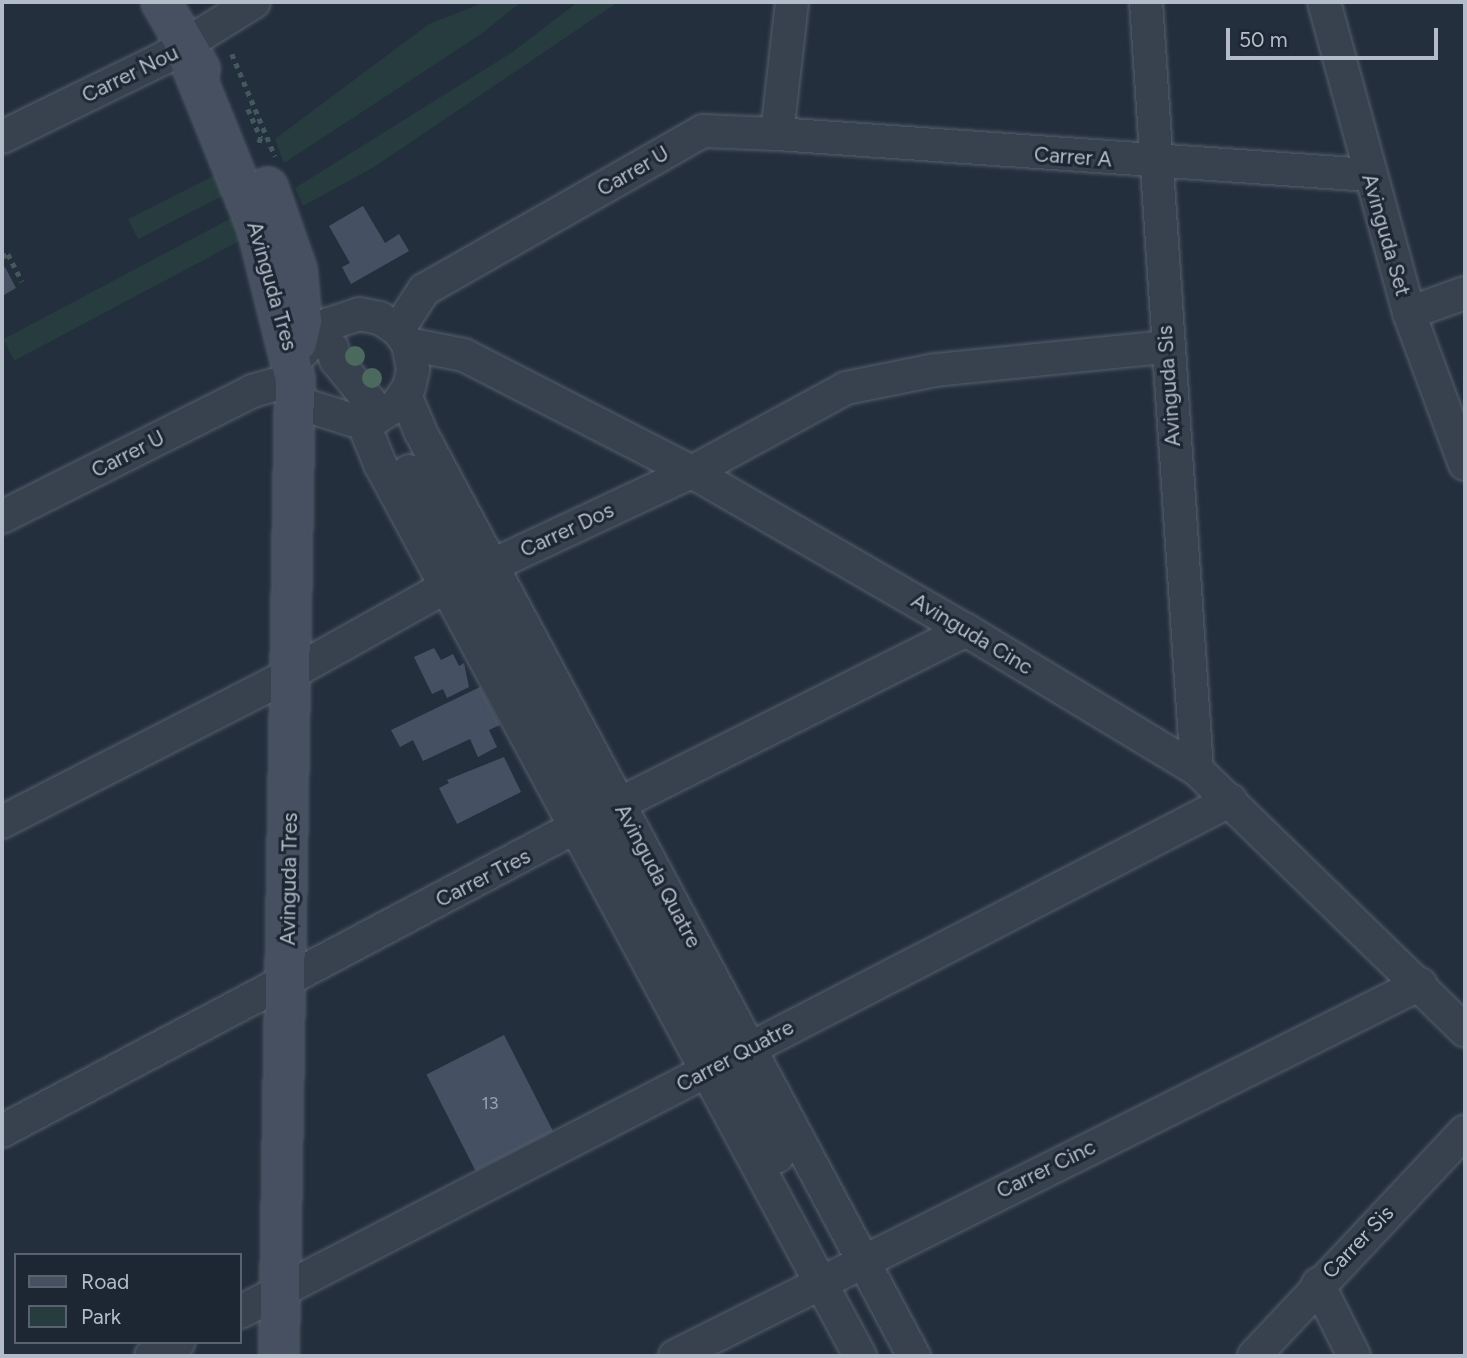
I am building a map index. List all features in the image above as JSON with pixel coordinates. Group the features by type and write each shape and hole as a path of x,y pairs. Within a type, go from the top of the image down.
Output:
{"main road":[{"name":"Avinguda Tres","path":"161,2 184,47 246,131 297,270 300,308 295,381 279,1356"}],"street":[{"name":"Carrer Nou","path":"2,136 184,47 254,2"},
{"path":"777,134 792,2"},
{"name":"Avinguda Sis","path":"1146,2 1166,347 1197,770"},
{"name":"Avinguda Set","path":"1324,2 1369,175 1409,313 1465,464"},
{"name":"Carrer U","path":"403,337 424,290 703,131 777,134"},
{"name":"Carrer A","path":"777,134 1156,163 1369,175"},
{"path":"1409,313 1465,293"},
{"path":"348,315 380,318 403,337 413,370 405,395 380,417 295,381 329,324 348,315"},
{"name":"Avinguda Cinc","path":"403,337 464,355 692,472 966,630 1197,770 1420,984 1465,1031"},
{"name":"Carrer Dos","path":"2,822 292,673 468,576 692,472 846,388 935,370 1166,347"},
{"name":"Avinguda Quatre","path":"332,348 336,360 468,576 729,1060 840,1271 881,1356"},
{"name":"Carrer U","path":"2,517 252,391 295,381"},
{"name":"Avinguda Quatre","path":"405,395 468,576 840,1271 914,1356"},
{"name":"Carrer Tres","path":"2,1131 598,817 966,630"},
{"name":"Carrer Quatre","path":"242,1311 1231,800"},
{"name":"Carrer Cinc","path":"675,1356 840,1271 1420,984"},
{"name":"Carrer Sis","path":"1254,1356 1318,1284 1465,1131"},
{"name":"Avinguda Quatre","path":"840,1271 860,1356"},
{"path":"1318,1284 1354,1356"},
{"path":"151,1356 175,1344"}],"path":[{"path":"2,257 8,254 22,282"}],"green space":[{"path":"485,2 521,2 481,34 284,163 275,139 429,24"},
{"path":"578,2 618,2 374,167 303,206 295,188 511,53"},
{"path":"219,173 229,193 138,239 128,219"},
{"path":"239,214 250,235 15,361 3,339"}],"building":[{"path":"363,206 385,243 399,234 409,251 351,284 342,267 350,263 329,226"},
{"path":"5,267 16,288 2,296 2,269"},
{"path":"434,648 441,660 453,654 459,666 464,663 469,687 447,698 443,689 432,694 414,657"},
{"path":"480,687 500,725 489,730 497,747 478,757 470,739 423,761 413,740 400,747 391,730"},
{"path":"504,757 521,792 457,824 439,788 449,783 447,780"},
{"path":"504,1035 553,1131 476,1171 426,1074"}]}
